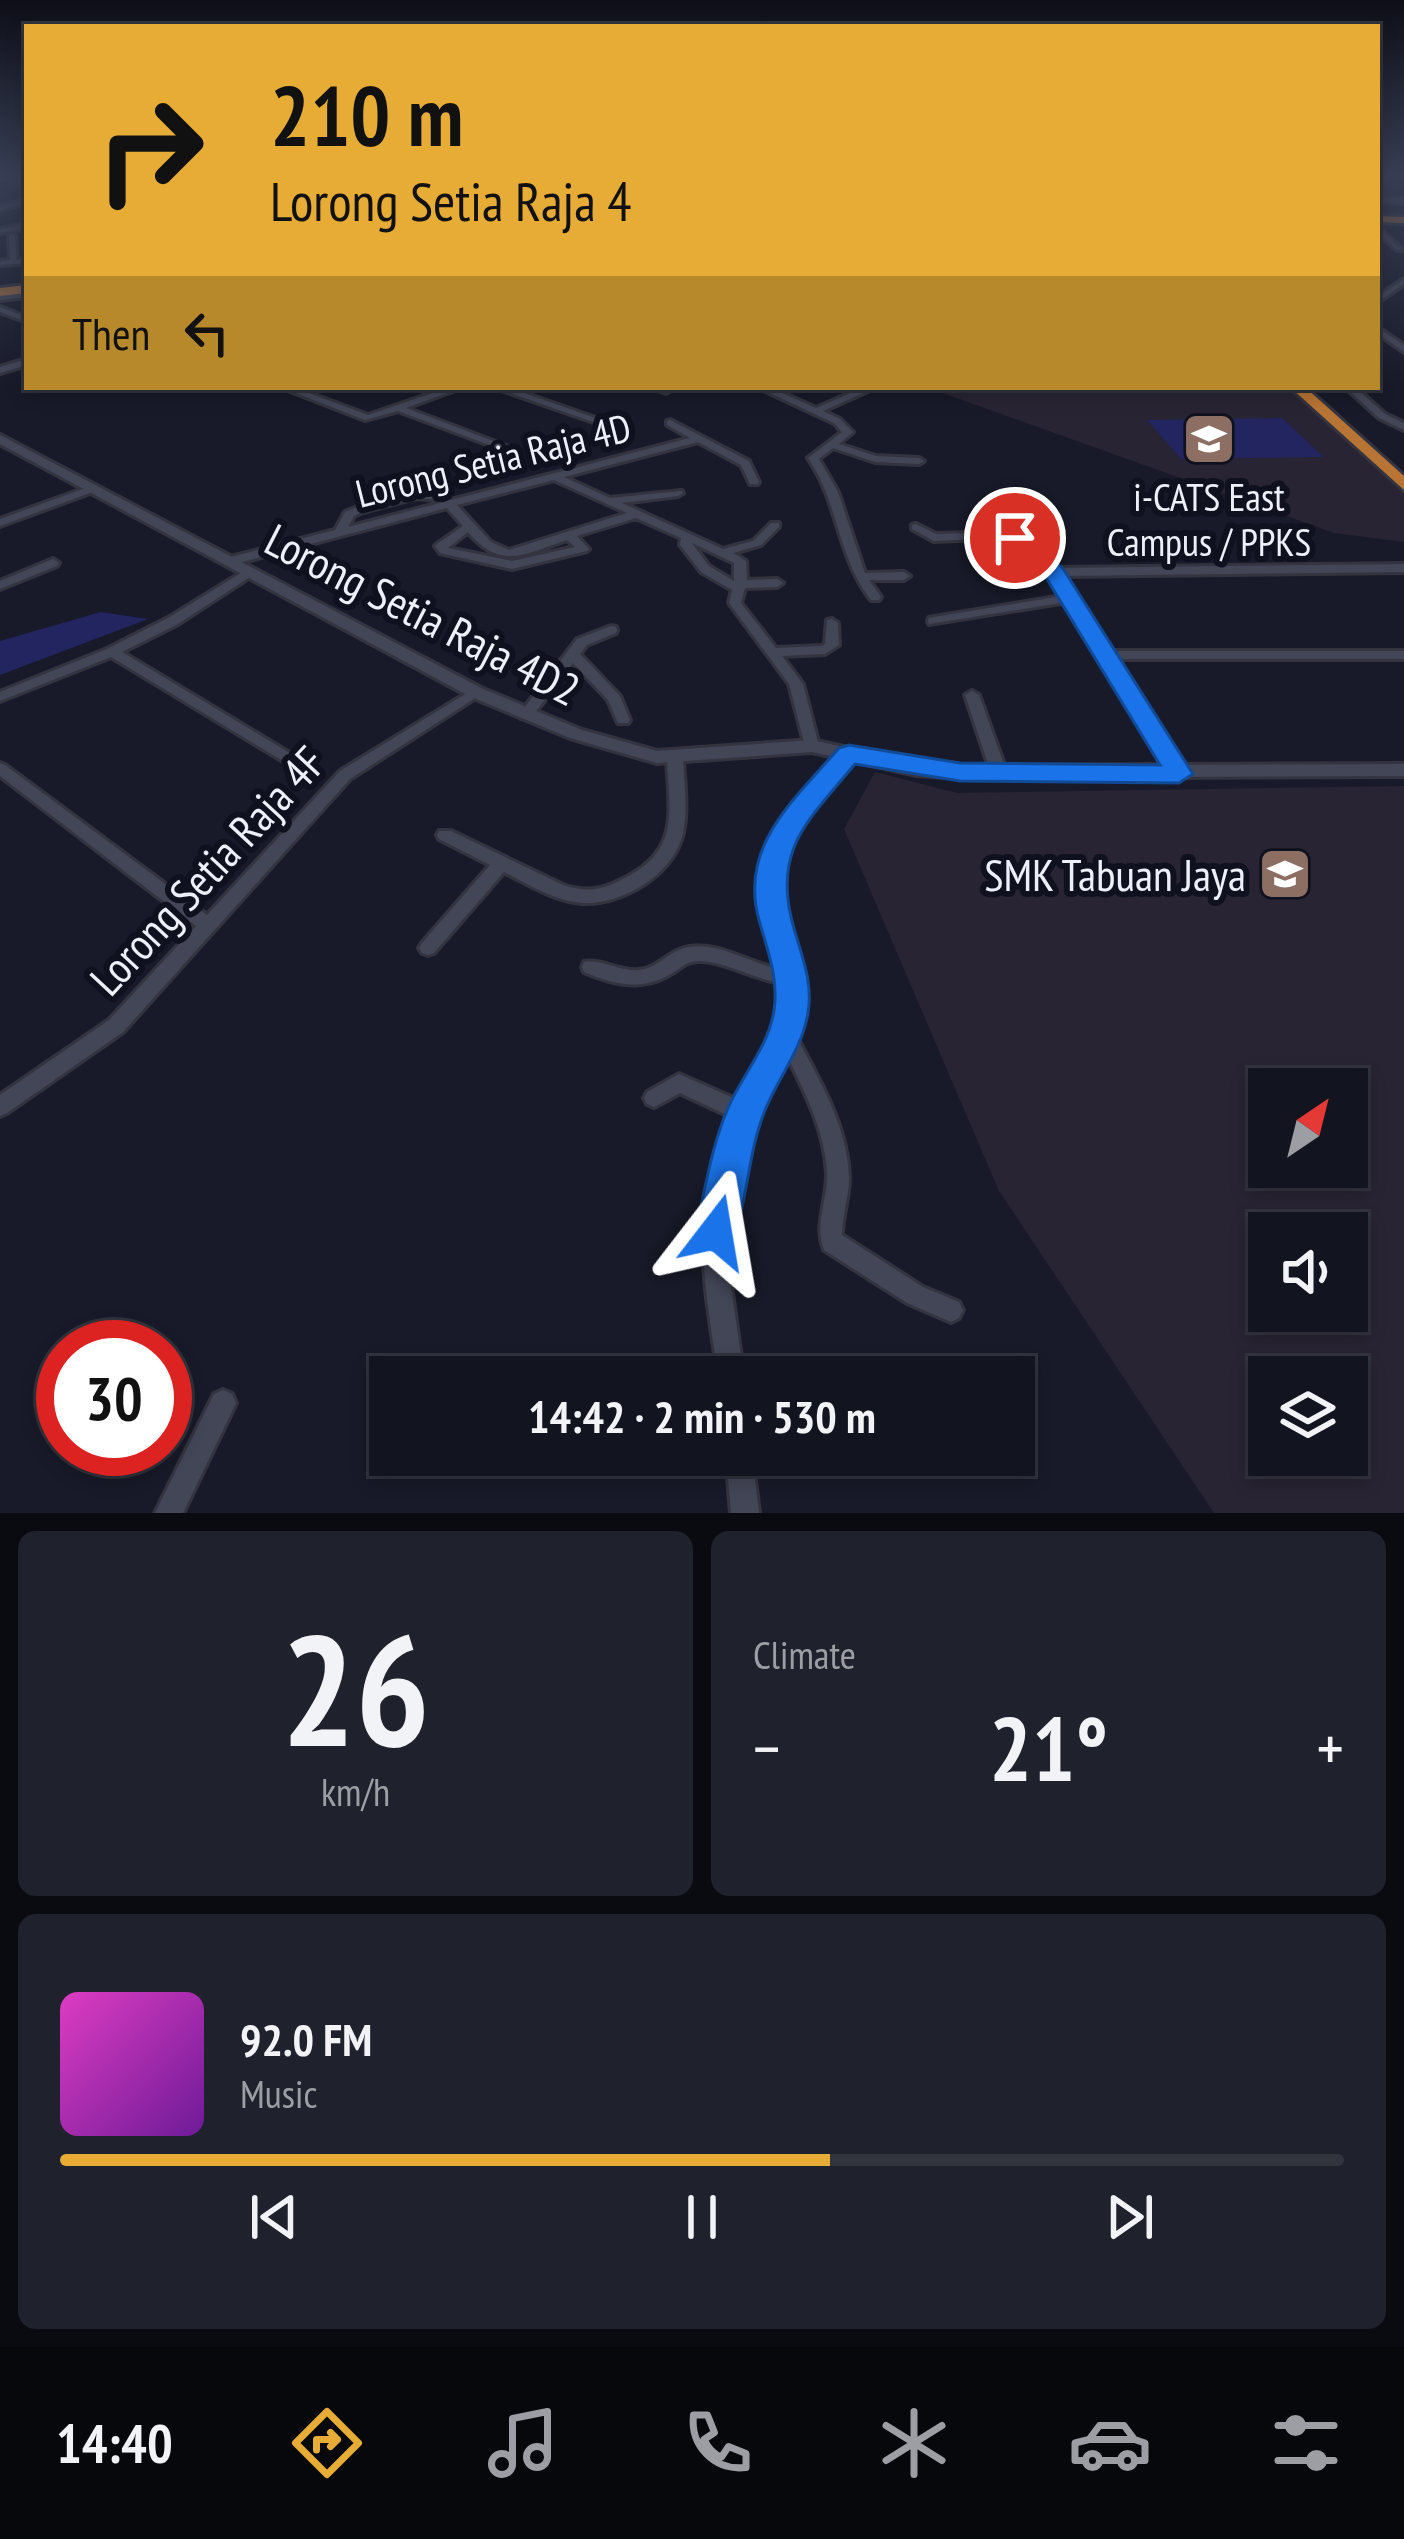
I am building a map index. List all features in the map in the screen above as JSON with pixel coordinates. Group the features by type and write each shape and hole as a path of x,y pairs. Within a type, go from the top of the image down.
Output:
{"highway":[{"path":"1300,390 1404,484"},
{"path":"1325,390 1404,465"}],"street":[{"path":"14,262 16,247"},
{"path":"0,263 24,260"},
{"path":"1396,287 1404,297"},
{"path":"293,390 363,418 402,410 450,390"},
{"path":"506,390 602,422"},
{"path":"769,390 848,432 813,458 834,484 843,533 875,597"},
{"path":"816,411 865,390"},
{"path":"1353,390 1382,416 1404,427"},
{"path":"402,410 505,447"},
{"path":"670,423 747,464 754,482"},
{"name":"Lorong Setia Raja 4D","path":"231,561 341,530 349,514 358,510 428,495 448,503 701,438"},
{"name":"Lorong Setia Raja 4D2","path":"0,439 476,692 634,753 674,758 812,746 917,769 999,773 1404,770"},
{"path":"830,444 875,459 919,461"},
{"path":"556,477 740,561 735,603 796,684 812,746"},
{"path":"0,523 94,488"},
{"path":"610,501 678,493"},
{"path":"448,503 467,529 501,554 572,538 636,514"},
{"path":"724,552 757,543 775,525"},
{"path":"916,527 934,538 994,532 1015,538 1054,572 1179,774"},
{"path":"467,529 448,539 441,547 444,551 523,564 583,549 572,538"},
{"path":"687,536 686,545 697,562 739,586 777,584"},
{"path":"0,585 52,563"},
{"path":"1054,572 1404,568"},
{"path":"0,697 112,652 173,621 249,572"},
{"path":"863,577 904,576"},
{"path":"934,621 1070,598"},
{"path":"772,652 825,650 832,645 832,623"},
{"path":"526,715 582,642 610,630"},
{"path":"112,652 293,761"},
{"path":"1107,656 1404,655"},
{"path":"574,656 615,699 622,720"},
{"name":"Lorong Setia Raja 4F","path":"0,1107 116,1026 345,775 476,692"},
{"path":"972,695 999,773"},
{"path":"729,1356 716,1232 744,1113 786,1035 792,1008 792,976 772,908 773,859 779,836 795,813 849,754"},
{"path":"445,835 576,896 618,889 655,872 665,862 677,821 674,758"},
{"path":"0,768 209,926"},
{"path":"428,948 503,862"},
{"path":"591,968 627,979 662,971 684,954 702,953 753,973 792,976"},
{"path":"786,1035 815,1092 834,1152 838,1177 829,1231 832,1242 915,1295 951,1310"},
{"path":"654,1098 679,1083 744,1113"},
{"path":"169,1513 223,1403"},
{"path":"741,1476 745,1512"}],"shaded area":[{"name":"i-CATS East Campus / PPKS","path":"934,390 1296,390 1404,490 1404,542 1334,533"},
{"path":"1282,418 1324,457 1181,459 1147,420"},
{"path":"101,612 148,619 0,675 0,641"},
{"path":"875,772 957,793 1404,786 1404,1513 1214,1513 999,1191 844,829"}],"place":[{"name":"i-CATS East Campus / PPKS","path":"1209,439"},
{"name":"SMK Tabuan Jaya","path":"1285,874"}],"route":[{"path":"716,1232 744,1113 786,1035 792,1008 792,976 772,908 770,877 779,836 849,754 917,769 960,772 1179,774 1054,572 1015,538"}]}
